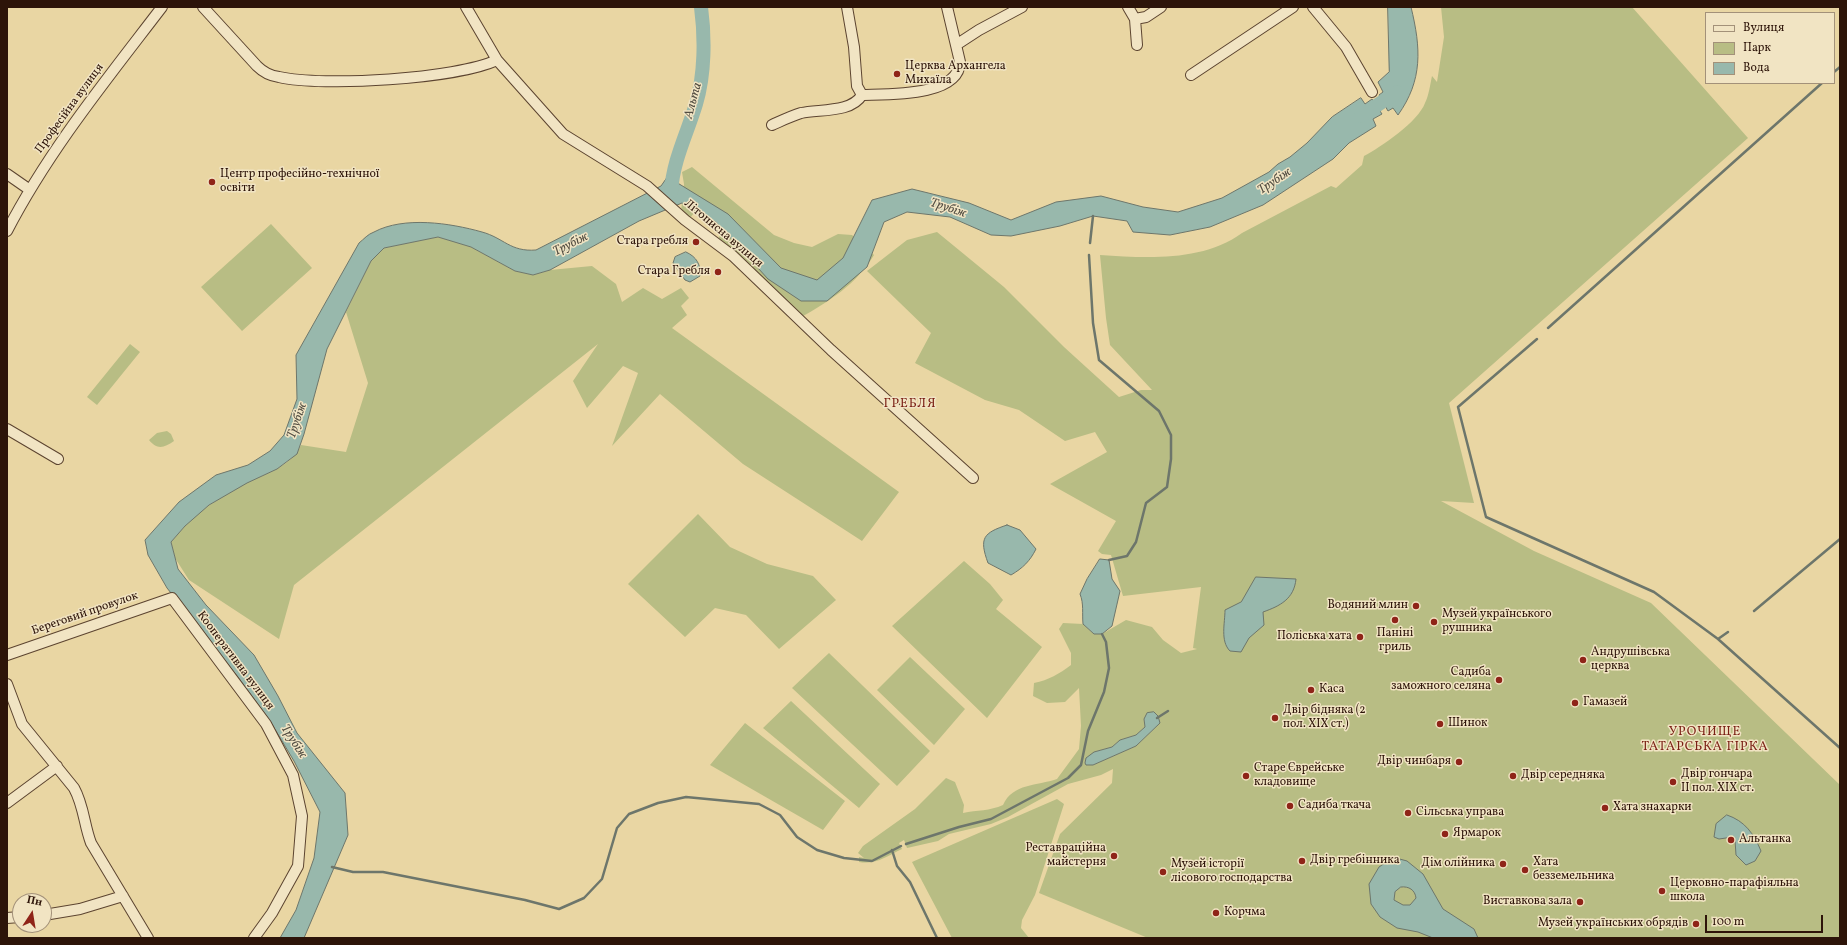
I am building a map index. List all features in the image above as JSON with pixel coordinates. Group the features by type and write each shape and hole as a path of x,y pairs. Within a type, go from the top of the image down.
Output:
{"street":[{"name":"Професійна вулиця","path":"7,231 30,190 102,85 162,7"},
{"path":"203,7 257,66 266,73 278,77 338,81 386,79 455,70 497,60"},
{"name":"Літописна вулиця","path":"466,7 497,60 563,134 647,186 673,209 733,256 831,350 973,478"},
{"path":"847,7 854,47 857,86 862,95"},
{"path":"772,125 798,114 847,106 856,102 862,95 921,91 950,81 957,74 960,66 947,7"},
{"path":"956,45 979,30 1022,7"},
{"path":"1128,7 1135,18 1137,45"},
{"path":"1135,18 1146,17 1161,7"},
{"path":"1191,75 1293,7"},
{"path":"1313,7 1346,47 1372,92"},
{"path":"7,174 30,190"},
{"path":"7,429 58,459"},
{"name":"Береговий провулок","path":"7,655 172,598"},
{"name":"Кооперативна вулиця","path":"172,598 266,724 293,775 302,816 298,866 272,913 254,938"},
{"path":"7,684 12,702 22,724 57,766 80,798 85,827 91,843 148,938"},
{"path":"7,803 57,766"},
{"path":"52,914 80,909 123,896"}],"green space":[{"path":"1441,7 1632,7 1748,138 1449,403 1474,503 1441,501 1534,551 1651,603 1840,785 1840,938 1148,938 1039,893 1060,834 1112,783 1113,769 1101,775 1068,784 1008,817 991,824 949,834 938,841 907,848 904,840 899,843 902,849 886,857 871,862 859,862 859,857 864,858 858,853 863,846 915,809 946,778 955,782 964,805 963,813 998,807 1003,805 1007,798 1019,789 1057,779 1079,749 1081,726 1079,688 1065,702 1047,703 1033,696 1034,683 1054,676 1071,665 1071,653 1059,629 1063,623 1083,624 1094,634 1102,634 1126,620 1152,627 1163,640 1181,653 1197,649 1193,648 1201,587 1123,596 1111,555 1102,554 1098,551 1116,521 1050,484 1107,452 1095,432 1065,441 1019,410 985,400 915,363 931,333 867,271 907,240 937,232 1004,287 1064,347 1119,397 1141,390 1152,390 1110,345 1100,255 1136,257 1174,256 1210,249 1331,186 1336,188 1362,165 1364,156 1380,147 1407,126 1421,110 1428,97 1432,76 1437,82 1444,37","holes":["1144,719 1160,723 1136,746 1093,765 1094,752 1112,747 1120,740 1136,735 1145,727"]},
{"path":"692,167 774,235 794,243 812,247 838,234 852,235 874,255 867,266 850,284 831,299 800,318 717,240 721,234 694,213 690,218 681,212 684,184 682,172"},
{"path":"271,224 312,268 242,331 201,287"},
{"path":"438,237 471,247 515,271 533,275 550,270 592,266 616,284 622,302 643,288 662,299 681,288 689,298 681,306 687,315 672,328 899,492 862,541 743,464 660,394 612,446 638,373 623,366 587,408 573,381 598,344 294,585 279,639 189,580 175,558 171,542 190,521 205,508 246,483 284,464 297,453 301,445 346,452 368,383 346,312 371,261 384,248"},
{"path":"130,344 140,352 97,405 87,397"},
{"path":"167,431 171,434 174,441 167,445 158,447 149,440 157,433"},
{"path":"698,514 730,547 767,564 813,576 836,600 779,649 746,615 715,608 685,637 628,584"},
{"path":"964,561 990,584 1003,600 996,609 1042,647 987,718 892,626"},
{"path":"829,653 930,751 897,786 792,688"},
{"path":"910,657 965,709 934,745 877,690"},
{"path":"791,701 880,784 859,808 763,728"},
{"path":"745,723 845,801 823,830 710,765"},
{"path":"1057,799 1064,804 1035,895 1022,920 1021,928 1029,938 952,938 912,862"}],"water":[{"path":"1388,7 1411,7 1417,36 1418,63 1416,76 1406,102 1398,115 1393,108 1388,111 1379,95 1383,92 1378,82 1389,72"},
{"path":"1361,98 1365,104 1372,99 1382,114 1373,119 1376,126 1349,143 1333,159 1263,205 1210,227 1170,235 1133,232 1127,221 1093,216 1060,226 1011,236 991,235 950,217 907,212 884,222 867,267 827,301 801,301 768,279 716,222 682,203 639,221 550,270 533,275 515,271 471,247 438,237 384,248 371,261 327,349 304,434 297,454 277,469 247,483 209,505 185,526 171,542 178,569 206,605 254,655 278,696 297,733 345,793 348,835 304,938 280,938 296,910 314,858 320,812 294,761 270,721 238,677 167,588 148,555 145,540 179,502 216,475 248,465 270,451 284,435 297,399 296,355 359,243 368,235 386,227 399,224 442,224 482,232 520,249 536,250 661,186 670,173 674,175 676,182 728,214 781,268 817,280 843,258 872,200 912,189 969,203 1011,220 1056,202 1101,196 1143,207 1178,212 1222,198 1269,172 1307,143 1332,117"},
{"path":"686,252 696,259 700,268 700,276 690,282 685,280 673,263 675,257"},
{"path":"1007,525 1020,530 1036,549 1026,564 1011,575 988,563 984,548 985,538 988,534"},
{"path":"1100,559 1109,560 1112,579 1120,591 1112,626 1102,634 1094,634 1083,624 1080,594 1087,579"},
{"path":"1256,577 1296,579 1292,592 1285,601 1263,612 1264,625 1249,638 1241,652 1230,651 1224,637 1225,610 1241,602"},
{"path":"1154,712 1158,716 1160,723 1136,746 1093,765 1086,765 1086,758 1094,752 1112,747 1120,740 1136,735 1145,727 1144,719 1147,713"},
{"path":"1727,815 1739,821 1752,834 1761,851 1755,861 1746,865 1736,855 1735,840 1733,837 1719,839 1714,837 1716,824"},
{"path":"1396,858 1407,861 1423,874 1443,909 1474,929 1478,938 1433,938 1418,932 1397,928 1380,917 1371,904 1369,884 1379,867","holes":["1401,887 1407,887 1414,893 1416,898 1410,905 1403,905 1394,900 1395,892"]}],"waterway":[{"name":"Альта","path":"671,192 674,169 696,104 703,68 704,43 701,7"},
{"path":"1835,71 1840,67"},
{"path":"1548,328 1821,84"},
{"name":"Трубіж","path":"1361,116 1397,92"},
{"path":"1090,243 1093,216"},
{"path":"1089,255 1093,323 1099,360 1159,411 1171,435 1171,459 1167,487 1146,503 1136,542 1127,556 1109,560"},
{"path":"1537,339 1458,407 1486,517 1654,592 1718,639"},
{"path":"1754,611 1840,539"},
{"path":"1728,632 1718,639 1840,748"},
{"path":"906,844 959,827 991,819 1068,778 1081,765 1088,731 1104,692 1109,668 1106,642 1102,634"},
{"path":"1157,718 1168,711"},
{"path":"332,867 353,872 383,872 525,900 559,909 584,898 602,879 617,828 629,814 658,803 686,797 759,804 780,815 797,837 817,850 844,858 872,861 901,846"},
{"path":"892,850 897,866 910,882 937,938"}],"place":[{"name":"Церква Архангела Михаїла","path":"897,74"},
{"name":"Центр професійно-технічної освіти","path":"212,182"},
{"name":"Стара гребля","path":"696,242"},
{"name":"Стара Гребля","path":"718,272"},
{"name":"Водяний млин","path":"1416,606"},
{"name":"Паніні гриль","path":"1395,620"},
{"name":"Музей українського рушника","path":"1434,622"},
{"name":"Поліська хата","path":"1360,637"},
{"name":"Андрушівська церква","path":"1583,660"},
{"name":"Садиба заможного селяна","path":"1499,680"},
{"name":"Каса","path":"1311,690"},
{"name":"Гамазей","path":"1575,703"},
{"name":"Двір бідняка (2 пол. XIX ст.)","path":"1275,718"},
{"name":"Шинок","path":"1440,724"},
{"name":"Двір чинбаря","path":"1459,762"},
{"name":"Старе Єврейське кладовище","path":"1246,776"},
{"name":"Двір середняка","path":"1513,776"},
{"name":"Двір гончара II пол. XIX ст.","path":"1673,782"},
{"name":"Садиба ткача","path":"1290,806"},
{"name":"Хата знахарки","path":"1605,808"},
{"name":"Сільська управа","path":"1408,813"},
{"name":"Ярмарок","path":"1445,834"},
{"name":"Альтанка","path":"1731,840"},
{"name":"Реставраційна майстерня","path":"1114,856"},
{"name":"Двір гребінника","path":"1302,861"},
{"name":"Дім олійника","path":"1503,864"},
{"name":"Хата безземельника","path":"1525,870"},
{"name":"Музей історії лісового господарства","path":"1163,872"},
{"name":"Церковно-парафіяльна школа","path":"1662,891"},
{"name":"Виставкова зала","path":"1580,902"},
{"name":"Корчма","path":"1216,913"},
{"name":"Музей українських обрядів","path":"1696,924"}],"district":[{"name":"ГРЕБЛЯ","path":"910,405"},
{"name":"УРОЧИЩЕ ТАТАРСЬКА ГІРКА","path":"1705,740"}]}
